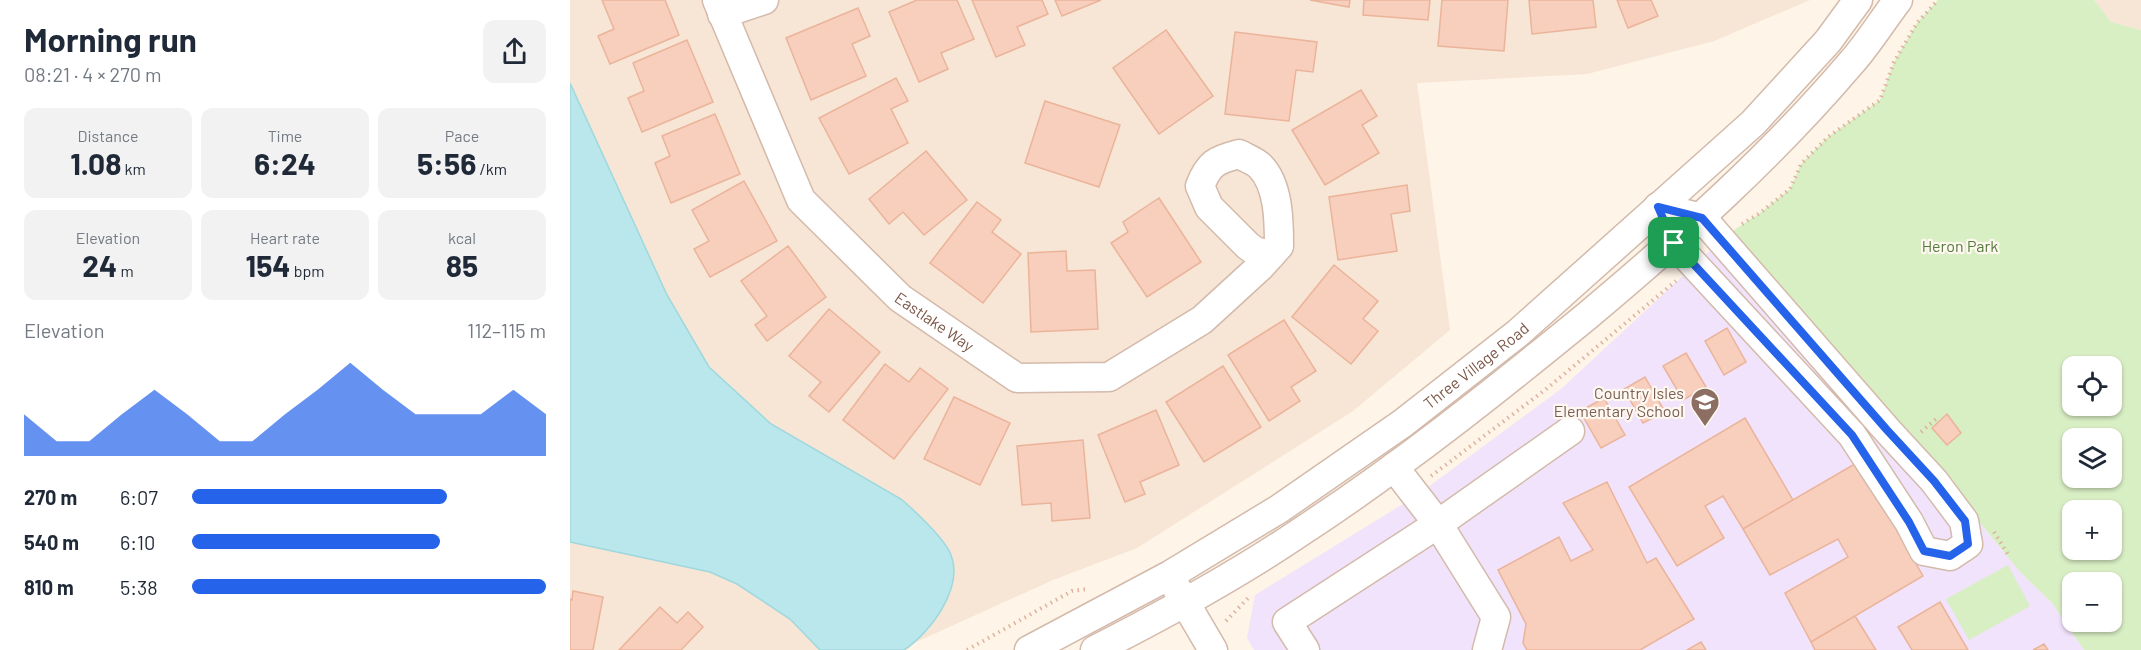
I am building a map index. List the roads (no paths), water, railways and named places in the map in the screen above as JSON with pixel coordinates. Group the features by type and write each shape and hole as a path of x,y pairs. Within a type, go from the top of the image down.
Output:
{"street":[{"path":"719,7 764,0"},
{"name":"Three Village Road","path":"1029,650 1170,576 1279,509 1403,423 1518,333 1753,123 1828,41 1857,0"},
{"name":"Three Village Road","path":"1095,650 1185,603 1299,534 1394,467 1540,355 1674,243 1779,144 1853,61 1898,0"},
{"name":"Eastlake Way","path":"719,7 801,200 900,298 1017,378 1109,378 1202,320 1271,255"},
{"path":"1658,207 1702,218 1934,481 1965,521 1968,544 1950,556 1924,551 1909,522 1852,435 1674,243 1658,207"},
{"path":"1305,650 1287,622 1438,524 1570,431"},
{"path":"1394,467 1438,524 1496,617 1487,650"},
{"path":"1170,576 1213,650"}],"water":[{"path":"570,83 667,295 709,367 771,424 901,499 948,548 954,568 949,595 934,621 904,650 820,650 790,619 737,584 710,572 570,542"}],"place":[{"name":"Country Isles Elementary School","path":"1705,428"}],"park label":[{"name":"Heron Park","path":"1960,246"}]}
